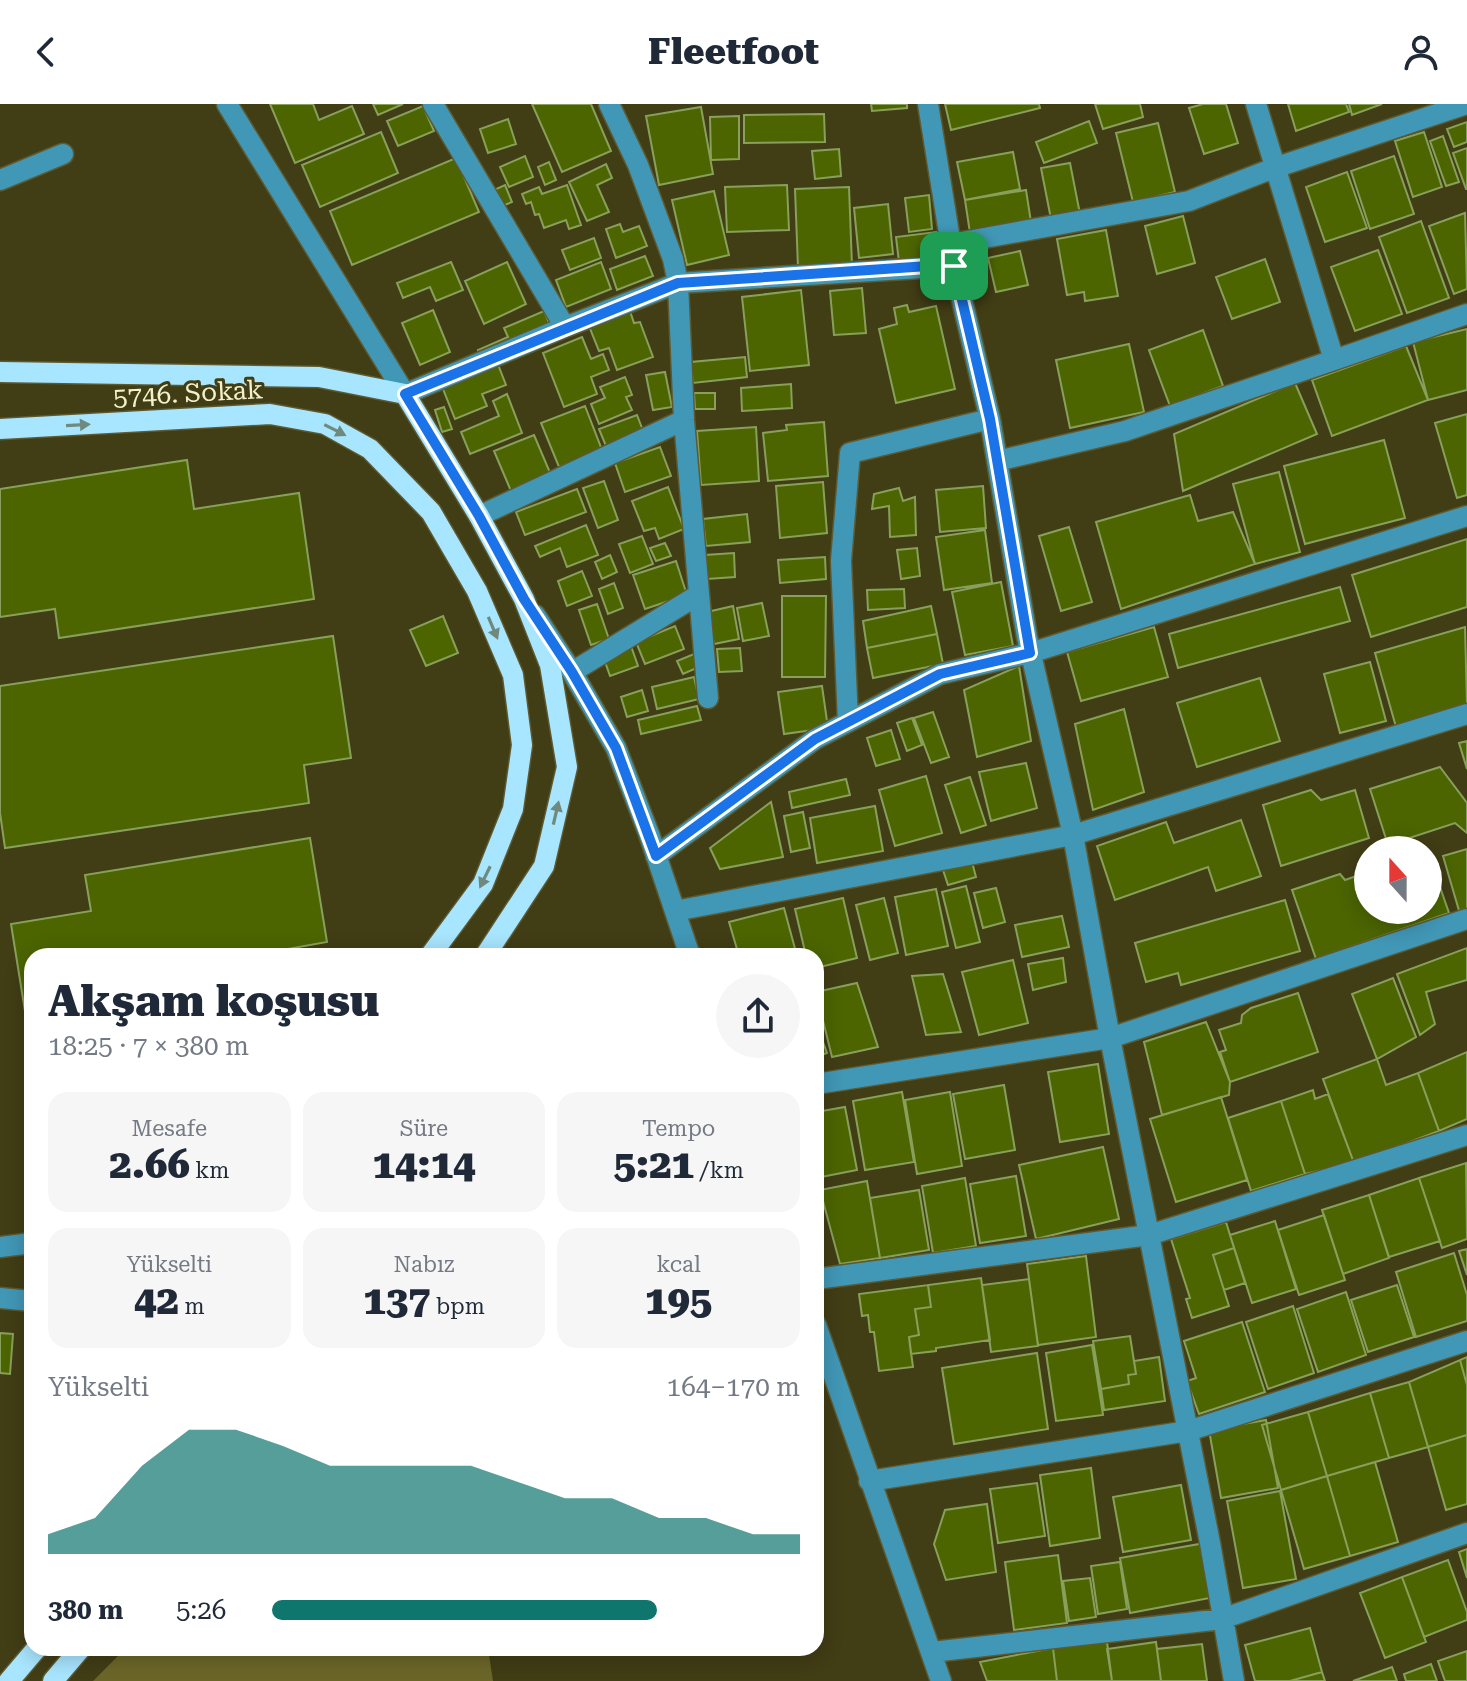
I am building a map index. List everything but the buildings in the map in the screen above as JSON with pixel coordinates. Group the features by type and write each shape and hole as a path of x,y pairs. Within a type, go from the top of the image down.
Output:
{"main road":[{"path":"0,372 319,377 405,394 479,516 524,599 550,665 567,767 544,866 490,948"},
{"name":"5746. Sokak","path":"0,429 270,414 325,424 370,449 431,512 477,591 513,675 522,745 513,809 483,884 436,948"},
{"path":"9,1681 30,1656"},
{"path":"53,1681 74,1656"}],"street":[{"path":"227,104 405,394 678,283 954,266"},
{"path":"433,104 565,327"},
{"path":"609,104 638,165 673,259 678,283 684,420 708,698"},
{"path":"928,104 954,266 990,419 1030,653 1073,835 1234,1681"},
{"path":"1256,104 1334,360"},
{"path":"951,244 1189,201 1274,168 1467,104"},
{"path":"0,180 63,154"},
{"path":"997,461 1125,431 1467,314"},
{"path":"848,722 841,561 850,453 990,419"},
{"path":"479,516 684,420"},
{"path":"656,856 815,739 940,674 1030,653 1467,516"},
{"path":"572,672 698,595"},
{"path":"524,599 572,672 616,748 687,948"},
{"path":"675,911 1073,835 1467,714"},
{"path":"824,1083 1110,1038 1467,919"},
{"path":"824,1278 1149,1235 1467,1135"},
{"path":"0,1247 24,1244"},
{"path":"0,1298 24,1300"},
{"path":"869,1481 1188,1431 1467,1341"},
{"path":"824,1349 941,1681"},
{"path":"932,1652 1222,1619 1467,1533"}],"shaded area":[{"path":"118,1656 489,1656 493,1681 93,1681"}],"route":[{"path":"954,266 990,419 1030,653 940,674 815,739 656,856 616,748 572,672 524,599 479,516 405,394 678,283 954,266"}]}
